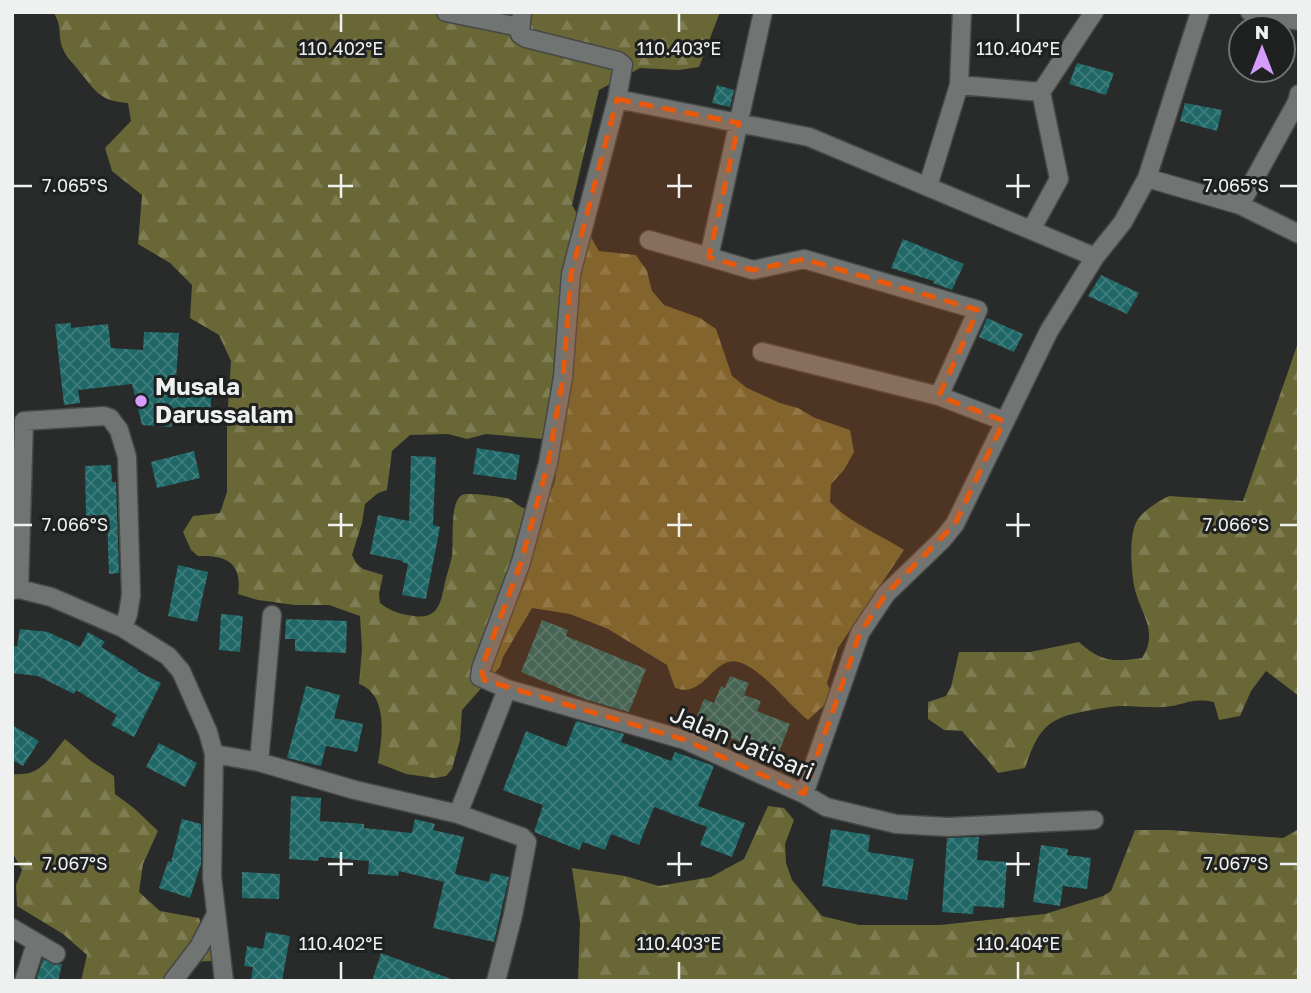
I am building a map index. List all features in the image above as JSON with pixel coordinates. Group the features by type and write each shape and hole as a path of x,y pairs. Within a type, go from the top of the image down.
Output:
{"street":[{"path":"446,12 521,20 520,34 526,38 623,65 617,99 809,137 1095,257"},
{"path":"709,257 763,12"},
{"path":"928,186 959,85 962,12"},
{"path":"1031,230 1059,179 1041,92 1094,12"},
{"path":"804,794 860,633 886,594 955,524 1049,331 1095,257 1123,222 1147,178 1200,12"},
{"path":"1250,12 1299,20"},
{"path":"959,85 1041,92"},
{"name":"Jalan Jatisari","path":"617,99 570,274 563,377 548,463 522,562 481,669 481,677 507,689 685,740 804,794 826,807 896,824 948,827 1094,820"},
{"path":"1240,205 1298,100"},
{"path":"1147,178 1240,205 1299,234"},
{"path":"649,240 753,270 804,259 978,310 939,396"},
{"path":"762,352 939,396 1004,421"},
{"path":"122,628 128,614 131,595 127,457 119,430 110,418 104,416 24,421 15,589 51,597 122,628 168,656 181,671 208,732 214,754 212,877 224,981"},
{"path":"259,762 272,615"},
{"path":"458,814 507,689"},
{"path":"214,754 259,762 355,790 458,814 522,837 527,842 513,915 496,981"},
{"path":"173,981 199,947 216,914"},
{"path":"12,928 56,954"},
{"path":"24,981 36,943"}],"highlighted area":[{"path":"617,99 739,123 709,257 753,270 804,259 978,310 939,396 1004,421 955,524 886,594 860,633 804,794 685,740 484,680 481,669 521,562 548,463 563,377 571,274"}],"green space":[{"path":"53,12 720,12 699,67 679,70 640,68 599,90 572,205 599,251 636,255 647,271 652,291 664,305 700,318 716,329 732,376 747,388 798,408 815,418 850,430 854,452 844,470 831,484 830,502 856,522 904,550 838,648 827,683 833,697 808,720 763,677 737,661 722,664 697,686 684,690 675,688 667,665 608,629 570,614 532,608 503,657 500,667 462,710 460,740 452,769 446,776 435,778 406,774 378,763 382,730 379,707 369,690 359,684 362,649 360,616 329,605 295,605 258,600 238,594 238,574 235,568 224,559 198,556 191,550 183,532 193,516 220,513 227,492 227,422 231,361 219,335 190,318 192,285 170,263 138,244 142,195 112,171 105,148 131,121 128,103 110,100 99,94 68,58 61,44","holes":["448,434 467,439 486,434 555,440 556,471 553,487 532,510 506,498 462,495 455,506 452,556 437,608 429,615 422,616 392,611 380,603 383,575 363,569 352,555 365,504 378,493 387,490 392,451 410,435"]},
{"path":"1299,340 1299,696 1266,671 1251,691 1240,716 1219,720 1214,702 1193,701 1170,706 1116,706 1065,716 1041,733 1025,768 998,773 962,731 944,730 928,719 928,702 946,696 951,687 959,652 1030,652 1079,642 1094,654 1108,659 1142,658 1147,649 1149,631 1135,590 1131,553 1138,519 1156,503 1169,496 1243,501"},
{"path":"65,739 114,776 115,794 158,831 143,864 139,892 160,911 199,918 215,961 177,962 176,981 81,981 87,955 63,934 17,906 16,885 22,870 12,852 12,774 37,770"},
{"path":"768,806 784,808 794,820 785,844 786,863 792,880 822,916 859,925 940,925 1045,914 1103,896 1111,891 1135,830 1283,838 1299,829 1299,981 578,981 580,923 572,868 625,876 659,886 711,877 744,859"}],"building":[{"path":"1077,63 1114,73 1106,95 1069,84"},
{"path":"717,85 734,90 730,107 712,103"},
{"path":"1185,103 1222,110 1217,131 1180,121"},
{"path":"903,239 964,264 952,290 933,283 934,281 891,268"},
{"path":"1101,275 1139,293 1127,314 1088,296"},
{"path":"987,318 1023,334 1014,352 979,337"},
{"path":"71,323 71,328 108,324 111,348 143,350 144,332 179,333 176,379 212,381 210,420 172,418 172,427 142,425 132,384 78,390 80,403 64,405 55,324"},
{"path":"477,448 520,455 516,480 473,474"},
{"path":"194,451 200,478 157,488 151,462"},
{"path":"411,456 436,457 433,525 440,527 426,599 402,595 408,564 370,554 378,515 409,521"},
{"path":"111,465 112,482 116,482 119,573 109,574 107,515 86,516 85,466"},
{"path":"178,565 208,572 197,622 168,616"},
{"path":"221,614 243,616 240,652 219,650"},
{"path":"286,619 347,621 346,653 295,651 295,639 285,639"},
{"path":"542,620 568,630 566,636 646,669 629,712 584,699 521,672"},
{"path":"20,629 48,632 80,647 88,632 105,642 101,647 161,683 134,737 111,725 117,715 76,690 74,694 38,676 12,673 12,645 17,647"},
{"path":"730,676 749,683 744,695 761,701 757,711 790,724 773,767 751,757 755,747 704,728 707,720 697,716 704,699 714,703 721,686 725,688"},
{"path":"306,686 340,695 334,718 363,724 357,752 326,746 321,766 287,758"},
{"path":"576,721 624,734 621,742 671,761 675,752 714,766 698,806 745,823 732,857 700,845 707,827 654,807 639,845 611,834 605,850 583,842 579,850 534,832 543,805 503,790 526,731 566,747"},
{"path":"12,725 39,741 23,766 12,760"},
{"path":"159,743 197,763 185,787 146,767"},
{"path":"291,796 321,798 320,821 364,824 364,828 412,833 415,819 435,824 433,830 464,837 455,874 489,882 491,873 509,877 494,942 433,928 444,882 399,871 398,876 368,874 369,861 319,857 318,861 289,859"},
{"path":"182,819 201,824 201,864 190,898 159,888 168,861 171,862"},
{"path":"831,829 870,835 868,852 914,859 907,900 822,886"},
{"path":"979,837 977,860 1007,862 1004,908 974,906 973,914 942,912 947,838"},
{"path":"1041,845 1068,849 1067,855 1091,858 1087,889 1063,886 1060,906 1033,902"},
{"path":"242,872 280,874 279,899 242,898"},
{"path":"266,932 290,936 282,981 251,981 253,967 244,966 247,946 263,949"},
{"path":"381,953 451,979 372,981"},
{"path":"43,959 55,965 62,964 58,981 36,981"}],"place":[{"name":"Musala Darussalam","path":"141,401"}]}
